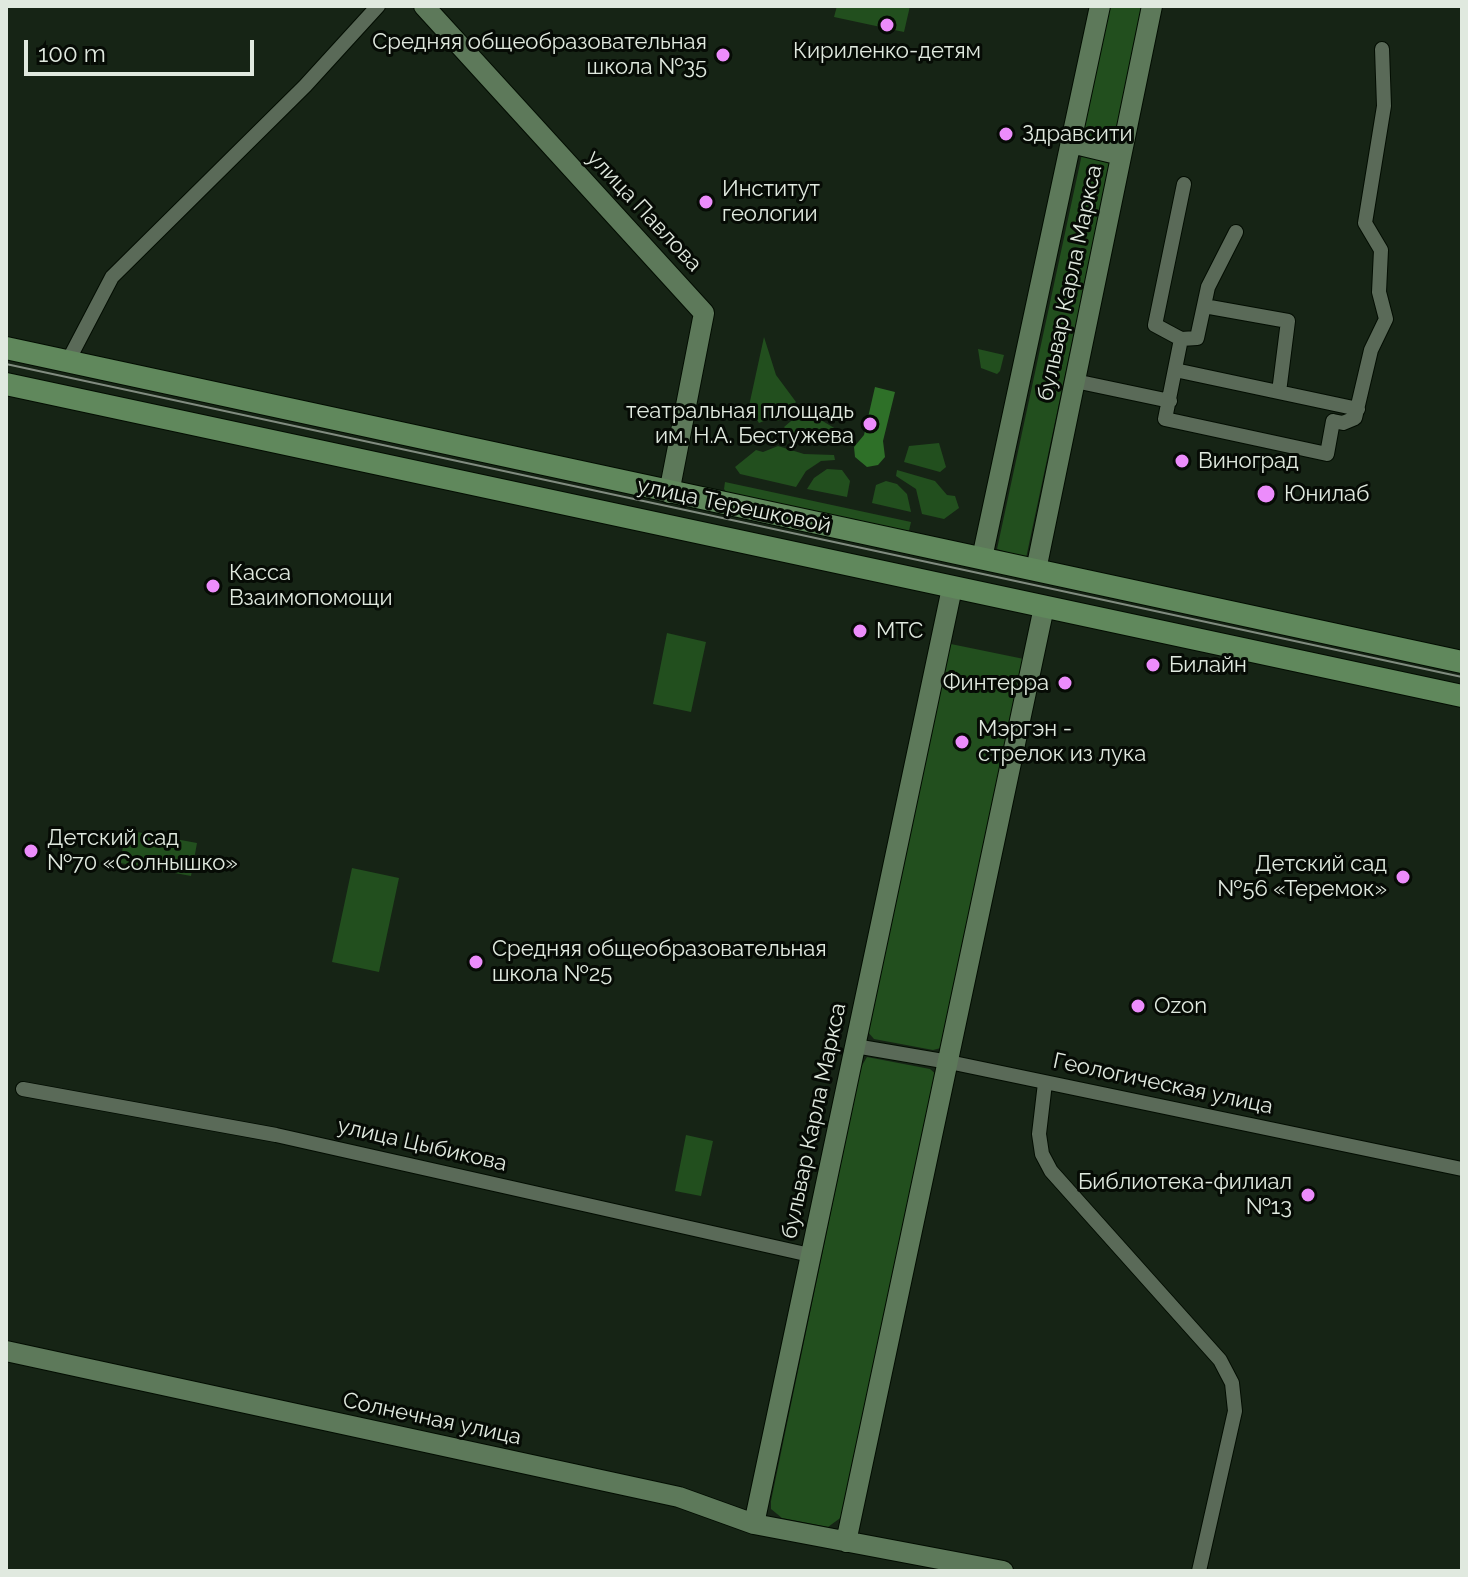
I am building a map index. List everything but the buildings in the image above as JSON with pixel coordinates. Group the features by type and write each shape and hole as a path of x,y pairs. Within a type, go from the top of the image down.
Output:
{"main road":[{"name":"улица Терешковой","path":"6,348 1462,662"},
{"name":"улица Терешковой","path":"6,384 1462,696"},
{"path":"661,525 669,493"}],"street":[{"path":"68,361 112,277 305,86 378,6"},
{"name":"улица Павлова","path":"424,6 703,309 705,318 669,493"},
{"name":"бульвар Карла Маркса","path":"982,558 1100,6"},
{"name":"бульвар Карла Маркса","path":"1036,570 1152,6"},
{"path":"1333,421 1343,423 1355,418 1371,350 1386,319 1379,292 1381,250 1365,223 1384,106 1382,49"},
{"path":"1071,143 1121,155"},
{"path":"1184,184 1155,325 1181,339 1197,338 1208,287 1236,232"},
{"path":"1204,306 1288,321 1279,392"},
{"path":"1181,339 1165,419 1327,454 1336,404"},
{"path":"1175,370 1358,409"},
{"path":"1075,381 1170,401"},
{"name":"бульвар Карла Маркса","path":"754,1524 952,588"},
{"path":"846,1542 1044,607"},
{"name":"Геологическая улица","path":"855,1046 949,1062 1462,1169"},
{"path":"1045,1083 1039,1134 1042,1154 1051,1171 1220,1360 1232,1383 1235,1411 1199,1571"},
{"name":"улица Цыбикова","path":"23,1089 276,1135 810,1255"},
{"name":"Солнечная улица","path":"6,1351 679,1497 754,1524 1003,1571"}],"shaded area":[{"name":"Кириленко-детям","path":"837,6 910,6 904,32 834,17"},
{"path":"1110,6 1143,6 1113,145 1083,135"},
{"path":"1082,154 1110,164 1026,558 997,549"},
{"path":"764,337 776,375 796,402 778,421 771,418 759,423 749,406"},
{"path":"978,349 1004,355 997,374 981,368"},
{"path":"875,387 895,392 883,441 885,457 878,465 867,467 855,457 854,447 864,435"},
{"path":"804,410 841,432 835,445 803,434 791,435 784,427"},
{"path":"939,443 946,467 940,472 904,462 909,446"},
{"path":"778,446 804,454 834,455 835,460 821,461 806,471 796,487 740,474 735,467 756,450 763,452"},
{"path":"827,469 842,470 850,481 847,497 807,489 814,478"},
{"path":"897,470 935,481 947,495 955,496 959,508 944,519 922,514 916,489 896,476"},
{"path":"886,481 897,484 907,494 911,512 872,503 876,485"},
{"path":"725,482 911,522 908,535 729,496 724,489"},
{"path":"667,633 706,642 691,712 653,704"},
{"path":"946,643 1024,659 941,1048 933,1050 874,1039 867,1031"},
{"path":"126,830 197,843 191,876 120,863"},
{"path":"352,868 399,878 379,972 332,962"},
{"path":"867,1057 930,1069 937,1075 843,1516 828,1527 782,1518 771,1509 771,1501 861,1067"},
{"path":"686,1135 713,1141 701,1196 675,1191"}],"tram line":[{"path":"6,364 1462,677"}],"place":[{"name":"Кириленко-детям","path":"887,25"},
{"name":"Средняя общеобразовательная школа №35","path":"723,55"},
{"name":"Здравсити","path":"1006,134"},
{"name":"Институт геологии","path":"706,202"},
{"name":"театральная площадь им. Н.А. Бестужева","path":"870,424"},
{"name":"Виноград","path":"1182,461"},
{"name":"Юнилаб","path":"1266,494"},
{"name":"Касса Взаимопомощи","path":"213,586"},
{"name":"МТС","path":"860,631"},
{"name":"Билайн","path":"1153,665"},
{"name":"Финтерра","path":"1065,683"},
{"name":"Мэргэн - стрелок из лука","path":"962,742"},
{"name":"Детский сад №70 «Солнышко»","path":"31,851"},
{"name":"Детский сад №56 «Теремок»","path":"1403,877"},
{"name":"Средняя общеобразовательная школа №25","path":"476,962"},
{"name":"Ozon","path":"1138,1006"},
{"name":"Библиотека-филиал №13","path":"1308,1195"}]}
